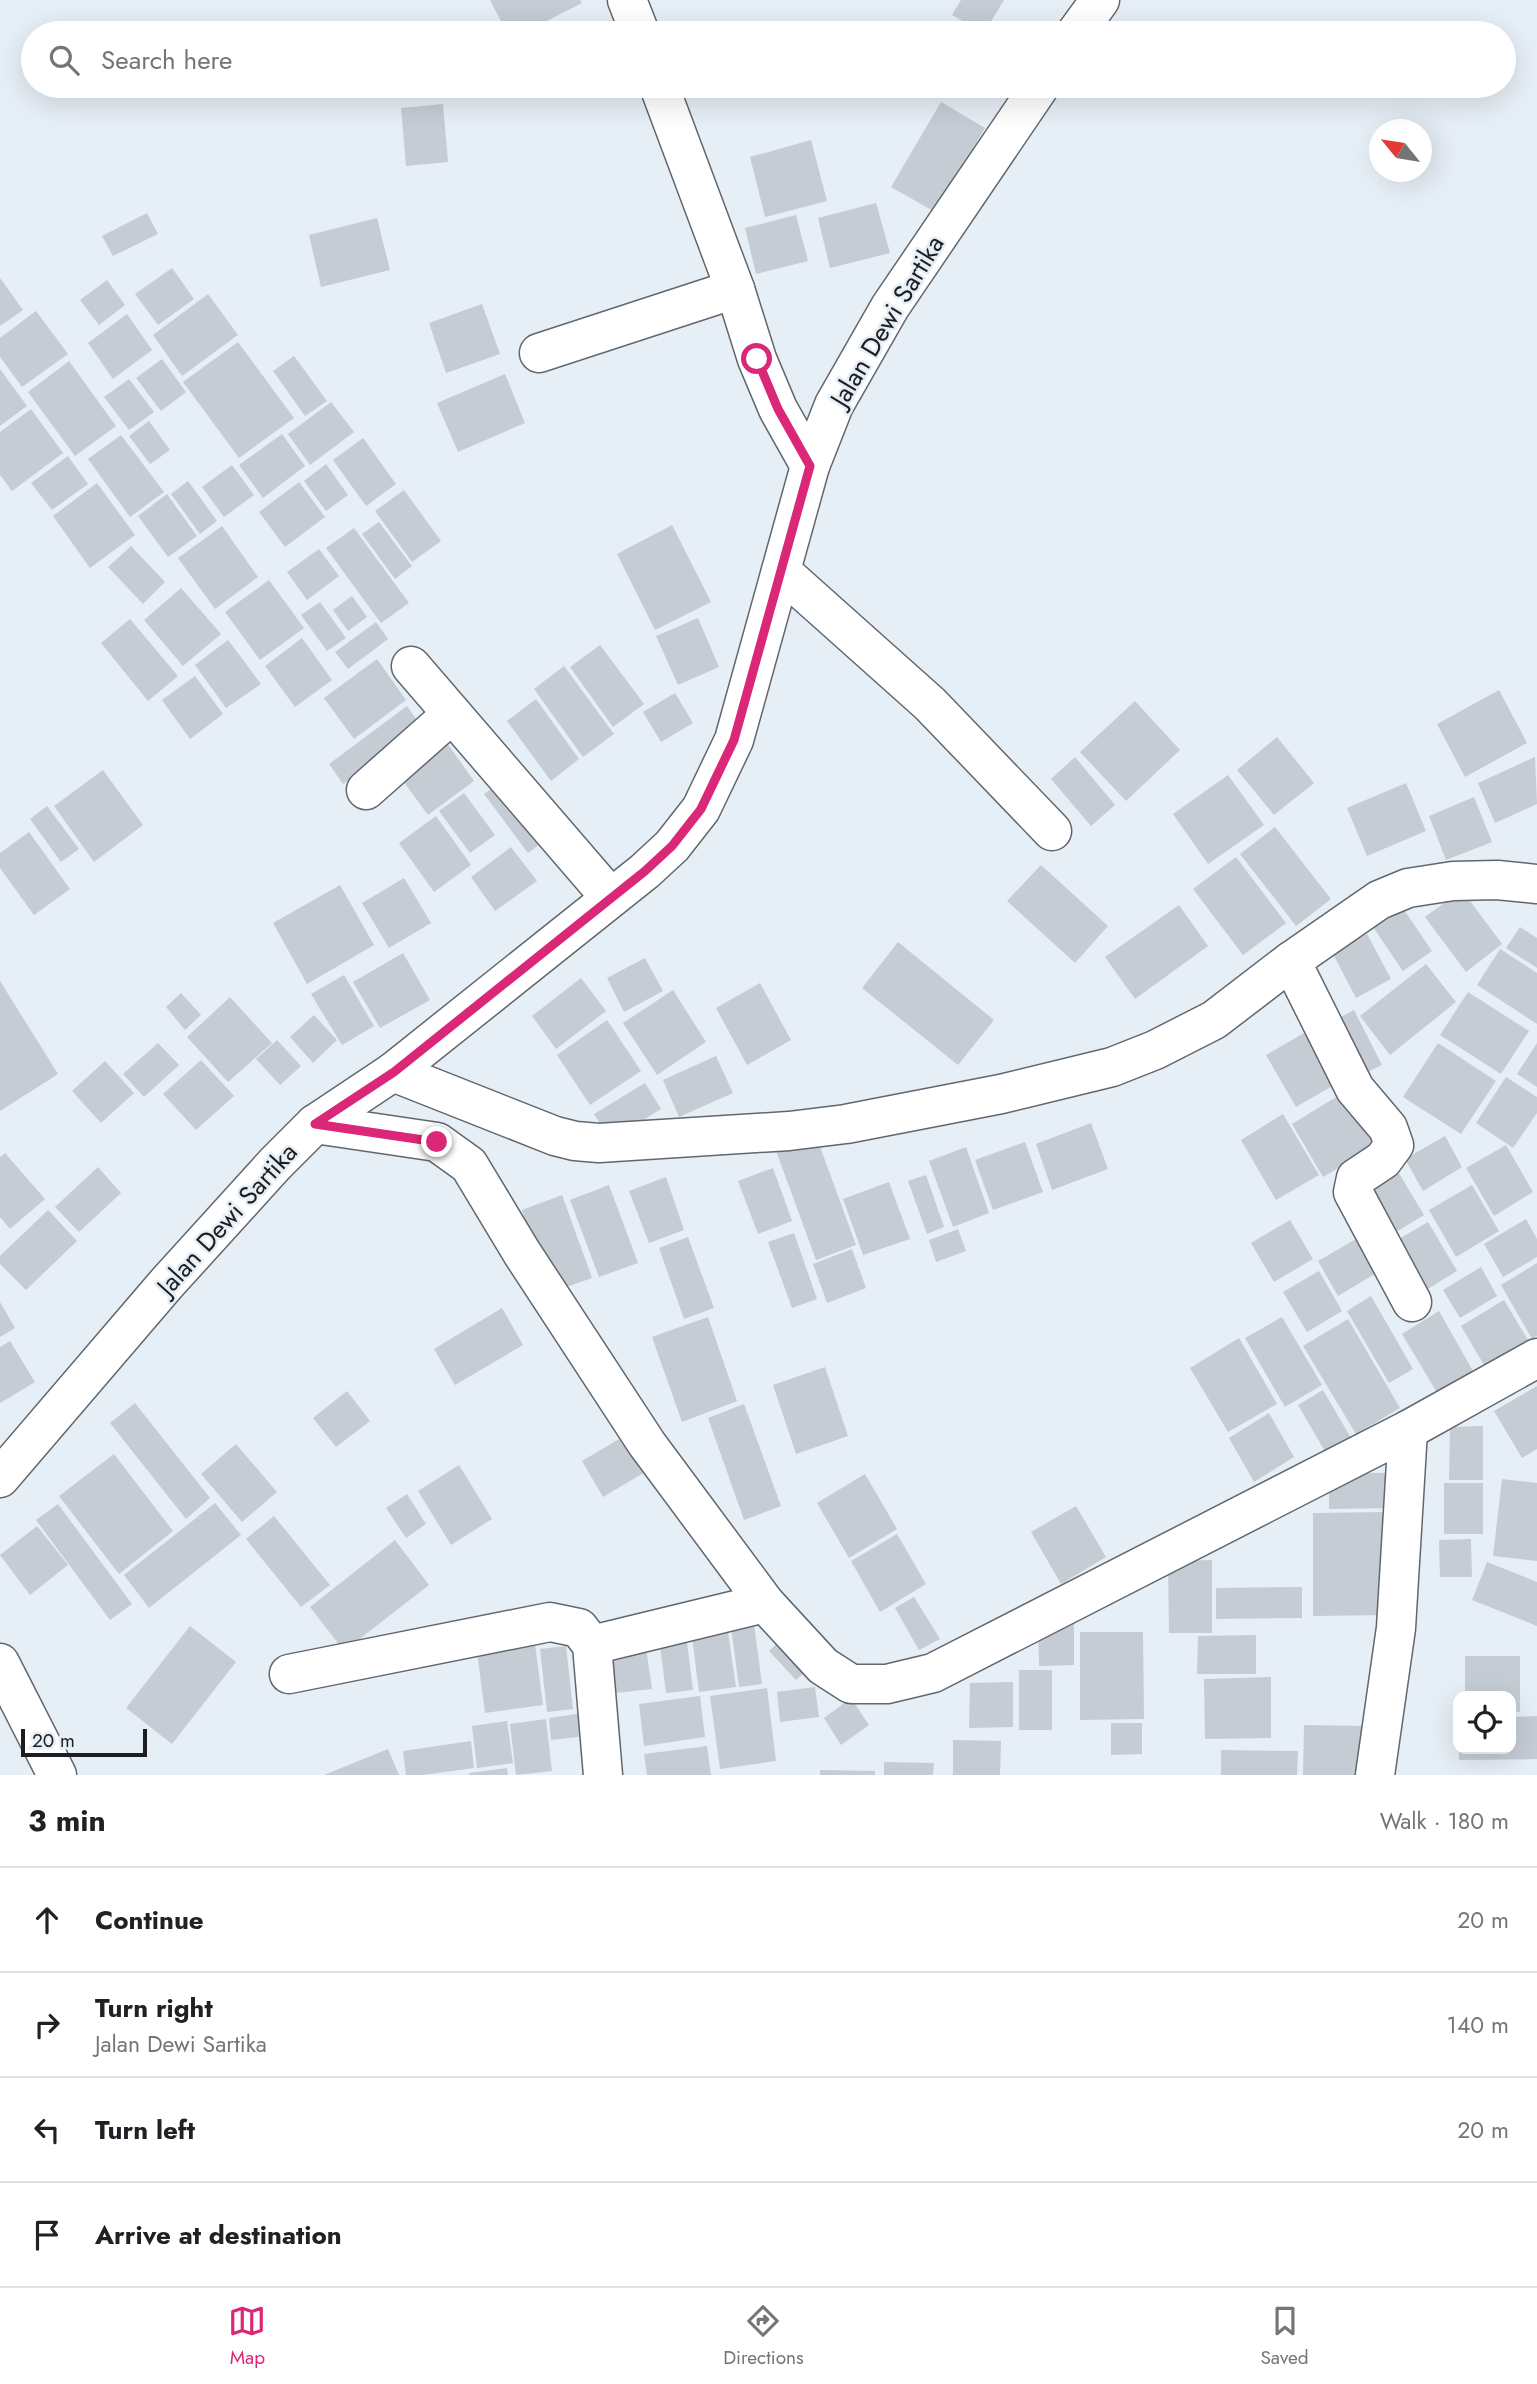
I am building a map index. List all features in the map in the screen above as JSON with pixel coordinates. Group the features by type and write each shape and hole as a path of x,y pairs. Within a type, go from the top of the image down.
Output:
{"street":[{"path":"627,0 635,21"},
{"path":"1085,21 1100,0"},
{"path":"663,98 735,289 757,359 778,409 810,466"},
{"name":"Jalan Dewi Sartika","path":"0,1478 167,1283 315,1124 394,1072 645,871 672,846 701,809 734,740 810,466 834,405 890,307 1032,98"},
{"path":"538,354 735,289"},
{"path":"781,571 930,704 1052,831"},
{"path":"411,666 610,897"},
{"path":"366,790 452,714"},
{"path":"394,1072 555,1136 575,1141 599,1143 789,1131 846,1124 1001,1094 1112,1067 1155,1050 1214,1020 1291,961 1379,900 1408,888 1453,881 1497,880 1537,884"},
{"path":"1291,961 1355,1089 1388,1128 1394,1145 1383,1160 1356,1178 1353,1192 1412,1302"},
{"path":"315,1124 437,1142 469,1165 522,1254 647,1444 765,1603 823,1666 851,1684 887,1684 933,1672 1408,1430 1537,1358"},
{"path":"1375,1775 1396,1628 1408,1430"},
{"path":"592,1645 765,1603"},
{"path":"289,1674 551,1622 579,1628 592,1645 603,1775"},
{"path":"0,1663 57,1775"}],"building":[{"path":"490,0 580,0 582,3 547,21 501,21"},
{"path":"961,0 1004,0 991,21 963,21 952,15"},
{"path":"941,102 985,128 935,212 891,187"},
{"path":"443,104 448,162 406,166 401,108"},
{"path":"811,140 827,201 765,217 750,157"},
{"path":"876,203 890,253 830,268 818,218"},
{"path":"147,213 158,234 113,256 102,236"},
{"path":"796,215 808,261 756,274 745,228"},
{"path":"377,218 390,270 321,287 309,235"},
{"path":"172,268 194,299 158,325 135,294"},
{"path":"0,278 23,310 0,326"},
{"path":"107,280 125,305 99,325 80,300"},
{"path":"208,294 238,335 182,376 153,335"},
{"path":"482,304 500,354 446,373 429,323"},
{"path":"36,311 68,354 22,387 0,357 0,338"},
{"path":"127,314 152,350 113,379 88,343"},
{"path":"238,342 294,418 239,458 183,382"},
{"path":"294,356 327,401 305,416 273,371"},
{"path":"162,359 186,392 161,411 136,378"},
{"path":"69,361 116,426 75,456 28,392"},
{"path":"0,369 27,406 0,426"},
{"path":"505,374 525,423 458,452 437,403"},
{"path":"129,379 154,412 129,430 104,397"},
{"path":"331,402 354,432 310,465 288,434"},
{"path":"31,409 63,453 12,491 0,475 0,432"},
{"path":"149,421 170,450 150,464 129,436"},
{"path":"282,434 305,466 263,498 239,465"},
{"path":"121,435 164,492 130,517 88,459"},
{"path":"363,438 396,484 366,506 333,460"},
{"path":"68,456 88,484 52,510 31,483"},
{"path":"326,464 348,495 326,511 304,481"},
{"path":"232,465 254,495 224,517 202,487"},
{"path":"188,481 217,521 200,534 171,494"},
{"path":"299,482 325,517 285,547 259,512"},
{"path":"97,483 135,535 90,568 53,516"},
{"path":"404,490 441,541 412,562 375,511"},
{"path":"167,494 197,536 168,557 138,516"},
{"path":"379,522 412,566 395,579 362,534"},
{"path":"672,525 711,602 655,630 617,554"},
{"path":"222,526 258,577 215,609 178,558"},
{"path":"354,528 409,603 381,623 326,548"},
{"path":"131,546 165,582 143,604 108,567"},
{"path":"319,549 339,576 307,600 287,572"},
{"path":"269,580 304,628 260,660 225,612"},
{"path":"181,588 221,634 183,666 144,620"},
{"path":"352,596 367,617 348,631 333,610"},
{"path":"320,602 346,638 327,651 301,615"},
{"path":"698,618 719,667 678,685 656,636"},
{"path":"130,619 178,676 148,701 101,643"},
{"path":"376,622 388,639 348,669 335,652"},
{"path":"302,638 332,680 295,707 265,666"},
{"path":"228,640 261,684 226,708 195,665"},
{"path":"600,645 644,704 613,727 570,667"},
{"path":"377,659 406,700 354,739 324,698"},
{"path":"564,666 614,734 583,757 534,689"},
{"path":"195,676 223,714 190,739 162,700"},
{"path":"1499,690 1527,743 1465,777 1437,724"},
{"path":"675,693 693,723 661,742 643,712"},
{"path":"536,699 579,759 551,781 507,721"},
{"path":"1135,701 1180,750 1126,801 1080,752"},
{"path":"407,706 421,726 343,784 329,764"},
{"path":"442,736 474,781 428,815 395,770"},
{"path":"1277,737 1314,783 1274,815 1237,770"},
{"path":"1075,757 1115,805 1091,826 1051,779"},
{"path":"1535,757 1537,804 1495,823 1478,783"},
{"path":"103,770 143,825 94,862 54,806"},
{"path":"1228,775 1264,825 1208,864 1173,814"},
{"path":"504,780 547,839 528,853 484,794"},
{"path":"1406,783 1426,831 1367,856 1347,808"},
{"path":"464,793 495,835 470,853 439,811"},
{"path":"1474,797 1492,842 1446,860 1429,816"},
{"path":"47,806 79,849 61,862 30,819"},
{"path":"436,816 471,865 434,892 399,843"},
{"path":"1275,827 1331,899 1296,926 1240,854"},
{"path":"29,832 70,889 34,915 0,868 0,853"},
{"path":"511,847 537,881 495,911 471,877"},
{"path":"1236,857 1286,923 1243,955 1193,889"},
{"path":"1041,865 1108,926 1075,963 1007,901"},
{"path":"404,878 431,923 389,948 362,903"},
{"path":"340,885 374,945 307,984 273,923"},
{"path":"1462,890 1502,944 1466,972 1425,917"},
{"path":"1179,905 1208,946 1135,999 1105,957"},
{"path":"1402,907 1432,951 1403,971 1373,927"},
{"path":"1520,927 1537,938 1537,968 1506,948"},
{"path":"1367,934 1391,979 1356,998 1332,952"},
{"path":"898,942 994,1020 958,1065 862,988"},
{"path":"1500,949 1537,973 1537,1024 1477,985"},
{"path":"403,953 430,1000 380,1028 353,982"},
{"path":"645,958 663,991 624,1012 607,978"},
{"path":"1426,964 1456,1002 1390,1055 1360,1016"},
{"path":"344,975 374,1026 342,1045 311,994"},
{"path":"581,978 606,1011 556,1049 532,1016"},
{"path":"0,981 58,1074 0,1111"},
{"path":"760,983 791,1040 747,1065 716,1008"},
{"path":"673,990 706,1042 657,1075 623,1023"},
{"path":"1468,992 1529,1031 1501,1074 1440,1035"},
{"path":"181,993 201,1015 185,1030 166,1007"},
{"path":"230,997 272,1043 228,1082 187,1037"},
{"path":"1354,1010 1382,1065 1357,1077 1329,1023"},
{"path":"314,1015 337,1040 313,1063 290,1037"},
{"path":"607,1020 641,1071 590,1105 557,1055"},
{"path":"1311,1029 1341,1081 1296,1107 1266,1055"},
{"path":"277,1040 301,1066 280,1085 256,1059"},
{"path":"158,1043 179,1065 144,1097 123,1074"},
{"path":"1438,1043 1496,1081 1461,1134 1403,1097"},
{"path":"1537,1043 1537,1087 1517,1074"},
{"path":"716,1056 733,1093 679,1117 663,1080"},
{"path":"201,1060 234,1096 196,1130 163,1094"},
{"path":"105,1061 134,1093 101,1123 72,1091"},
{"path":"1506,1077 1537,1097 1537,1113 1513,1148 1476,1123"},
{"path":"645,1083 661,1109 611,1140 594,1114"},
{"path":"1346,1091 1377,1145 1323,1177 1292,1124"},
{"path":"1283,1114 1319,1175 1276,1200 1241,1140"},
{"path":"1091,1123 1108,1169 1052,1190 1036,1144"},
{"path":"815,1133 856,1245 816,1260 775,1148"},
{"path":"1445,1136 1462,1167 1423,1191 1405,1159"},
{"path":"1025,1142 1043,1192 993,1210 975,1160"},
{"path":"1506,1145 1533,1192 1494,1216 1466,1168"},
{"path":"966,1147 989,1213 953,1227 929,1161"},
{"path":"5,1153 45,1199 10,1229 0,1217 0,1157"},
{"path":"1394,1165 1424,1215 1396,1232 1367,1181"},
{"path":"98,1167 121,1193 79,1232 55,1207"},
{"path":"773,1168 792,1221 758,1234 738,1181"},
{"path":"926,1175 944,1227 927,1234 908,1181"},
{"path":"666,1177 684,1230 649,1243 629,1191"},
{"path":"889,1182 910,1239 863,1255 843,1199"},
{"path":"609,1185 638,1263 599,1277 570,1200"},
{"path":"1472,1185 1499,1231 1456,1257 1429,1210"},
{"path":"562,1195 592,1278 552,1292 522,1210"},
{"path":"48,1210 77,1241 26,1290 0,1264 0,1256"},
{"path":"1526,1219 1537,1239 1537,1257 1503,1277 1484,1244"},
{"path":"1290,1220 1313,1259 1274,1282 1251,1243"},
{"path":"1428,1222 1457,1271 1416,1296 1387,1246"},
{"path":"958,1229 966,1251 936,1262 929,1240"},
{"path":"1368,1232 1388,1266 1338,1296 1318,1261"},
{"path":"794,1233 817,1299 792,1308 768,1242"},
{"path":"688,1237 714,1308 684,1319 659,1248"},
{"path":"852,1249 866,1288 827,1303 813,1264"},
{"path":"1537,1263 1537,1336 1532,1339 1501,1285"},
{"path":"1481,1267 1497,1296 1460,1318 1443,1290"},
{"path":"1319,1271 1342,1311 1307,1332 1283,1292"},
{"path":"1371,1296 1413,1369 1389,1383 1347,1311"},
{"path":"1504,1300 1528,1340 1484,1365 1461,1326"},
{"path":"0,1302 15,1328 0,1337"},
{"path":"502,1308 523,1345 455,1385 434,1349"},
{"path":"1439,1311 1478,1380 1442,1401 1402,1334"},
{"path":"708,1317 737,1401 682,1422 652,1337"},
{"path":"1282,1317 1322,1385 1285,1407 1245,1338"},
{"path":"1348,1319 1400,1408 1356,1434 1303,1346"},
{"path":"1239,1338 1277,1404 1228,1432 1190,1368"},
{"path":"10,1341 35,1382 0,1403 0,1347"},
{"path":"825,1367 848,1436 796,1454 773,1385"},
{"path":"1537,1386 1537,1449 1522,1458 1494,1411"},
{"path":"1323,1390 1351,1438 1326,1453 1298,1405"},
{"path":"347,1391 370,1421 336,1447 313,1418"},
{"path":"135,1403 210,1498 186,1519 110,1423"},
{"path":"744,1404 781,1506 744,1520 708,1418"},
{"path":"1269,1413 1294,1457 1254,1482 1229,1438"},
{"path":"1483,1426 1483,1480 1449,1480 1450,1427"},
{"path":"631,1432 652,1468 603,1497 582,1461"},
{"path":"236,1444 277,1492 242,1522 201,1474"},
{"path":"114,1454 173,1531 119,1574 59,1496"},
{"path":"459,1465 492,1519 451,1545 418,1491"},
{"path":"1329,1473 1397,1473 1398,1508 1329,1509"},
{"path":"865,1474 897,1529 849,1558 817,1503"},
{"path":"1502,1479 1537,1483 1537,1561 1493,1556"},
{"path":"1444,1483 1483,1483 1483,1534 1444,1534"},
{"path":"407,1494 426,1524 406,1538 386,1508"},
{"path":"215,1503 241,1535 149,1608 124,1575"},
{"path":"58,1504 132,1604 110,1620 36,1520"},
{"path":"1076,1506 1106,1557 1061,1584 1031,1532"},
{"path":"1388,1512 1388,1615 1313,1616 1313,1513"},
{"path":"274,1516 330,1585 301,1607 246,1539"},
{"path":"37,1526 68,1565 30,1595 0,1555"},
{"path":"897,1534 926,1584 880,1612 851,1561"},
{"path":"1471,1539 1472,1577 1440,1577 1439,1540"},
{"path":"395,1540 429,1585 344,1651 310,1607"},
{"path":"1212,1560 1212,1633 1169,1633 1168,1561"},
{"path":"1487,1562 1537,1582 1537,1626 1472,1600"},
{"path":"1302,1587 1302,1618 1216,1619 1216,1588"},
{"path":"914,1597 940,1639 919,1650 895,1608"},
{"path":"1038,1622 1074,1622 1074,1665 1039,1666"},
{"path":"754,1624 762,1684 739,1687 731,1627"},
{"path":"190,1626 236,1662 172,1744 126,1708"},
{"path":"728,1632 736,1687 699,1692 692,1637"},
{"path":"789,1632 816,1663 796,1680 769,1651"},
{"path":"1080,1632 1143,1632 1144,1719 1080,1720"},
{"path":"686,1634 693,1690 666,1693 659,1637"},
{"path":"1256,1635 1256,1674 1197,1674 1198,1636"},
{"path":"535,1644 543,1705 485,1713 477,1652"},
{"path":"566,1646 573,1709 547,1712 540,1649"},
{"path":"646,1648 652,1689 615,1693 610,1653"},
{"path":"1465,1656 1520,1656 1520,1712 1516,1712 1516,1691 1465,1691"},
{"path":"1019,1670 1052,1670 1052,1730 1019,1730"},
{"path":"1271,1677 1271,1738 1205,1739 1204,1679"},
{"path":"1013,1682 1013,1727 969,1728 970,1683"},
{"path":"815,1687 819,1717 780,1722 777,1692"},
{"path":"767,1688 776,1761 720,1769 710,1696"},
{"path":"700,1696 705,1737 644,1746 639,1704"},
{"path":"851,1698 869,1725 841,1745 824,1718"},
{"path":"583,1713 586,1736 551,1740 549,1718"},
{"path":"1537,1716 1537,1759 1459,1760 1459,1754 1516,1754 1516,1717"},
{"path":"546,1719 552,1771 516,1775 510,1724"},
{"path":"507,1721 513,1763 477,1768 472,1726"},
{"path":"1111,1723 1142,1723 1142,1754 1111,1755"},
{"path":"1304,1725 1362,1726 1361,1775 1303,1775"},
{"path":"953,1740 1001,1741 1000,1775 953,1775"},
{"path":"471,1741 474,1768 406,1775 403,1751"},
{"path":"707,1746 711,1775 647,1775 644,1754"},
{"path":"388,1749 399,1775 324,1775"},
{"path":"1221,1750 1298,1751 1297,1775 1221,1775"},
{"path":"884,1762 934,1763 933,1775 884,1775"},
{"path":"507,1768 508,1775 469,1775 469,1773"},
{"path":"820,1770 875,1771 875,1775 820,1775"}],"route":[{"path":"437,1142 315,1124 394,1072 645,871 672,846 701,809 734,740 810,466 778,409 757,359"}]}
